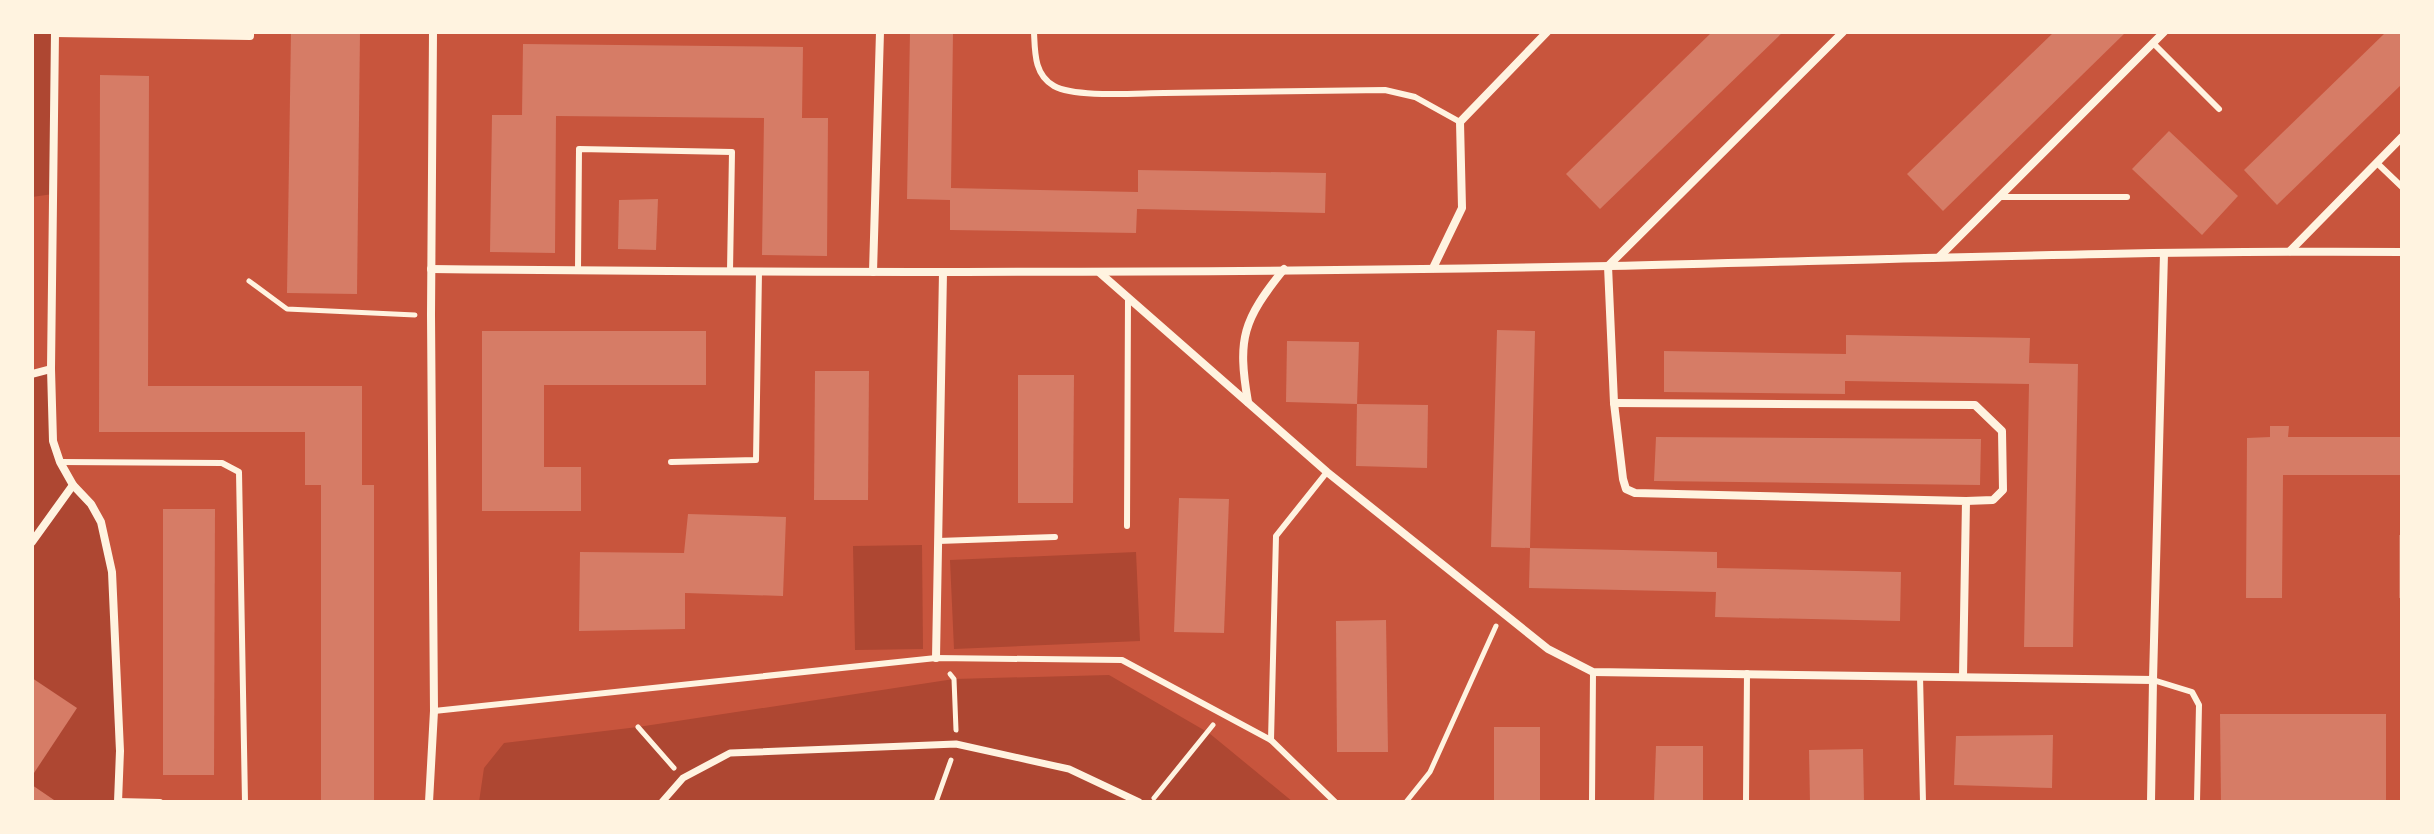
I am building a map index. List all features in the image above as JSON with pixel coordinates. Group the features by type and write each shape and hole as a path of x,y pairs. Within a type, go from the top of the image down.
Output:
{"street":[{"path":"118,801 120,751 112,572 101,522 91,504 73,485 53,441 55,32 250,36 250,32"},
{"path":"429,802 434,711 431,315 433,32"},
{"path":"873,272 880,32"},
{"path":"1433,268 1462,208 1460,122 1547,32"},
{"path":"1614,403 1975,405 2002,431 2003,490 1993,500 1966,501 1635,493 1626,489 1614,403 1608,266 1843,32"},
{"path":"1938,258 2164,32"},
{"path":"2290,251 2402,137"},
{"path":"431,269 1099,273 1608,266 2164,253 2402,252"},
{"path":"2151,802 2164,253"},
{"path":"1248,402 1241,362 1245,331 1262,297 1284,269"},
{"path":"936,658 943,272"},
{"path":"1099,273 1327,472 1548,649 1593,672 2153,680"},
{"path":"32,374 51,369"},
{"path":"32,542 73,485"},
{"path":"1963,677 1966,501"},
{"path":"662,802 683,778 730,753 956,744 1069,769 1139,802"}],"lane":[{"path":"1034,32 1036,60 1043,77 1056,87 1121,93 1385,90 1415,97 1460,122"},
{"path":"2153,43 2219,109"},
{"path":"578,270 579,149 732,152 730,271"},
{"path":"2377,163 2402,187"},
{"path":"1999,197 2127,197"},
{"path":"671,462 756,460 759,272"},
{"path":"1127,526 1128,298"},
{"path":"60,462 222,463 239,472 245,802"},
{"path":"1271,740 1276,536 1327,472"},
{"path":"938,541 1055,537"},
{"path":"434,711 936,658 1122,660 1271,740 1335,802"},
{"path":"1592,802 1593,672"},
{"path":"1746,802 1747,673"},
{"path":"1920,676 1923,802"},
{"path":"2153,680 2192,692 2199,705 2197,802"},
{"path":"118,801 160,802"}],"path":[{"path":"249,281 287,309 431,315"},
{"path":"1406,802 1430,772 1502,613"},
{"path":"936,658 954,679 956,744 936,802"},
{"path":"1151,802 1209,733 1221,713"},
{"path":"638,727 683,778"}],"shaded area":[{"path":"32,32 55,32 53,194 32,197"},
{"path":"51,369 53,441 60,462 91,504 108,545 118,802 32,802 32,374"},
{"path":"922,545 923,649 855,650 853,546"},
{"path":"1136,552 1140,641 954,649 950,560"},
{"path":"1109,675 1209,733 1293,802 479,802 484,768 504,743 638,727 954,679"}],"building":[{"path":"291,32 360,32 357,294 287,293"},
{"path":"910,32 953,32 951,188 1138,192 1138,170 1326,173 1325,213 1137,209 1136,233 950,230 950,200 907,199"},
{"path":"1712,32 1783,32 1600,209 1566,174"},
{"path":"2054,32 2126,32 1943,211 1907,174"},
{"path":"2386,32 2402,32 2402,84 2277,205 2244,170"},
{"path":"523,44 803,47 802,118 828,118 827,256 762,255 764,118 556,116 555,253 490,252 492,115 522,115"},
{"path":"100,75 149,76 148,386 362,386 362,485 374,485 374,802 321,802 321,485 305,485 305,432 99,432"},
{"path":"2169,131 2238,196 2202,235 2132,169"},
{"path":"658,199 656,250 618,249 619,200"},
{"path":"1497,330 1535,331 1530,548 1491,547"},
{"path":"482,331 706,331 706,385 544,385 544,467 581,467 581,511 482,511"},
{"path":"1846,335 2030,338 2029,363 2078,364 2073,647 2024,647 2029,384 1845,381 1845,394 1664,392 1664,351 1846,354"},
{"path":"1287,341 1359,342 1357,404 1286,402"},
{"path":"815,371 869,371 868,500 814,500"},
{"path":"1018,375 1074,375 1073,503 1018,503"},
{"path":"1357,404 1428,405 1427,468 1356,466"},
{"path":"2270,426 2289,426 2288,437 2402,437 2402,475 2283,475 2282,598 2246,598 2247,438 2270,437"},
{"path":"1656,437 1981,439 1980,485 1654,481"},
{"path":"1179,498 1229,499 1224,633 1174,632"},
{"path":"163,509 215,509 214,775 163,775"},
{"path":"688,514 786,517 783,596 685,593 685,629 579,631 580,552 684,553"},
{"path":"2399,535 2402,535 2402,598 2399,598"},
{"path":"1530,548 1717,552 1717,568 1901,572 1900,621 1715,617 1716,592 1529,588"},
{"path":"1386,620 1388,752 1337,752 1336,621"},
{"path":"32,678 77,708 32,776"},
{"path":"2220,714 2386,714 2386,802 2221,802"},
{"path":"1494,727 1540,727 1540,802 1494,802"},
{"path":"2053,735 2052,788 1954,785 1956,736"},
{"path":"1656,746 1703,746 1703,802 1654,802"},
{"path":"1863,749 1864,802 1810,802 1809,750"},
{"path":"32,785 57,802 32,802"}]}
